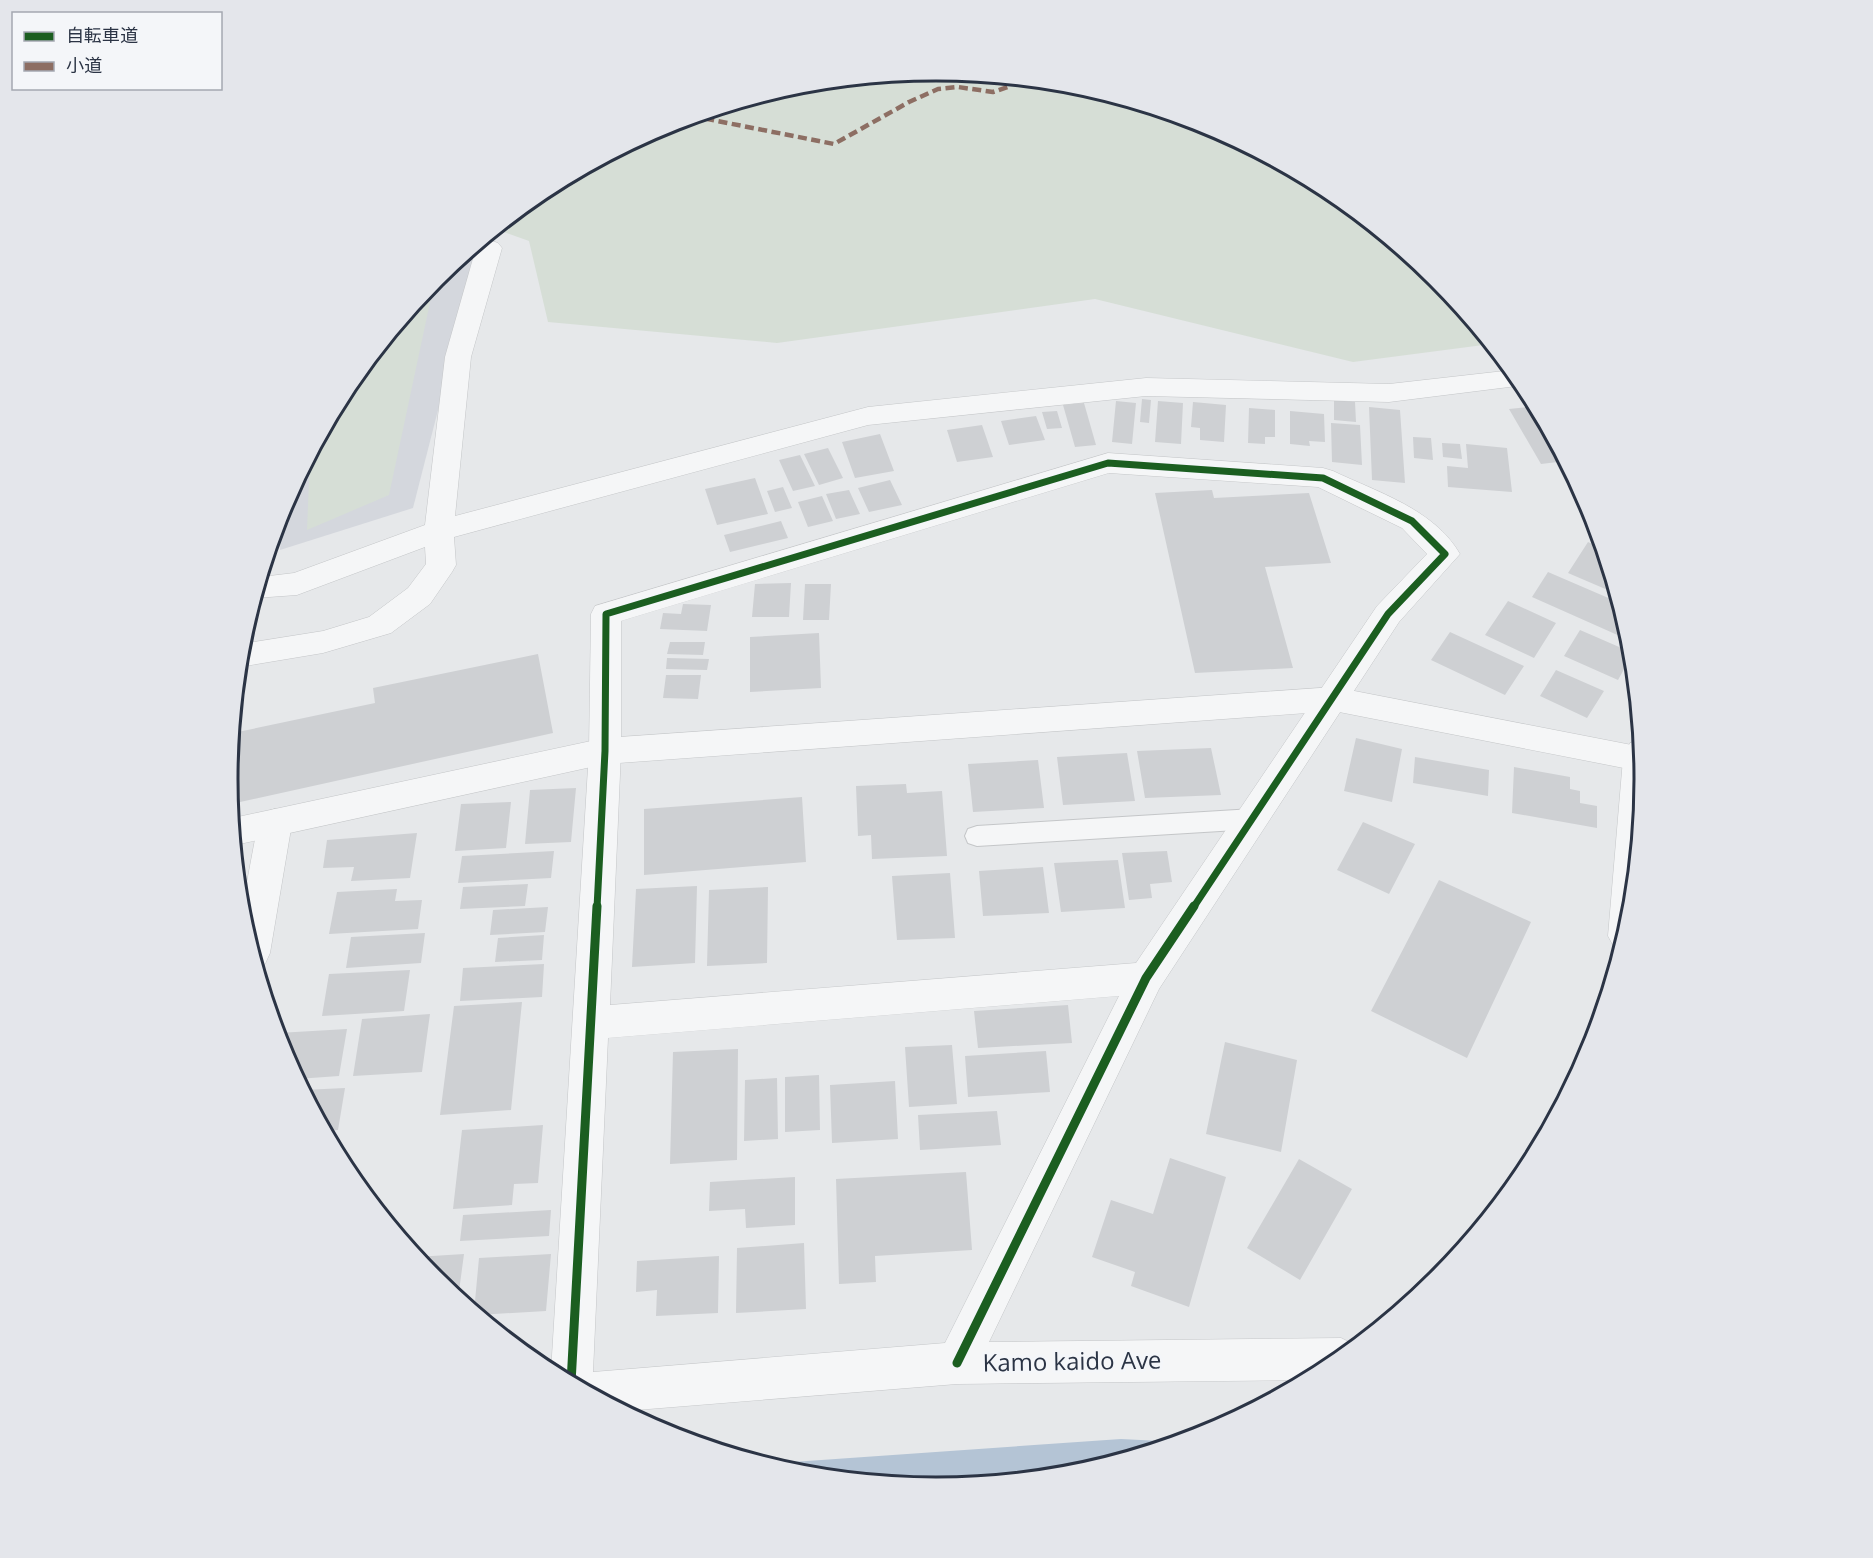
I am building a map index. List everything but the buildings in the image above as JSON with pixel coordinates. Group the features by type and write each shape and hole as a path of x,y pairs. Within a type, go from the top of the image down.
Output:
{"street":[{"path":"250,654 323,642 380,625 419,596 441,565 439,531 458,357 489,248"},
{"path":"266,587 297,584 439,531 868,416 1146,387 1389,393 1508,379"},
{"path":"572,1374 605,751 606,614 1108,463 1323,478 1412,521 1446,554 1388,614 1334,699 1146,978 957,1363"},
{"path":"240,830 605,751 1334,699 1633,756"},
{"path":"256,932 275,823"},
{"path":"591,1023 1146,978"},
{"name":"Kamo kaido Ave","path":"603,1392 957,1363 1324,1359"}],"lane":[{"path":"976,836 1253,819"}],"shaded area":[{"path":"891,82 982,82 1028,87 1073,94 1161,118 1204,134 1286,175 1361,225 1397,254 1430,285 1483,345 1353,362 1095,299 777,343 548,322 529,241 503,232 549,199 628,153 712,118 800,94"},
{"path":"478,252 413,508 280,550 292,512 310,470 356,391 412,319 443,285"},
{"path":"431,298 389,495 307,530 310,470 356,391 383,354"}],"water":[{"path":"1121,1439 1158,1441 1073,1464 982,1476 891,1476 792,1462"}],"marked path":[{"path":"709,119 834,144 892,111 938,89 958,87 993,92 1008,87 1007,85"}],"cycle path":[{"path":"572,1373 605,751 606,614 1108,463 1323,478 1412,521 1445,554 1388,614 1146,978 957,1363"}]}
